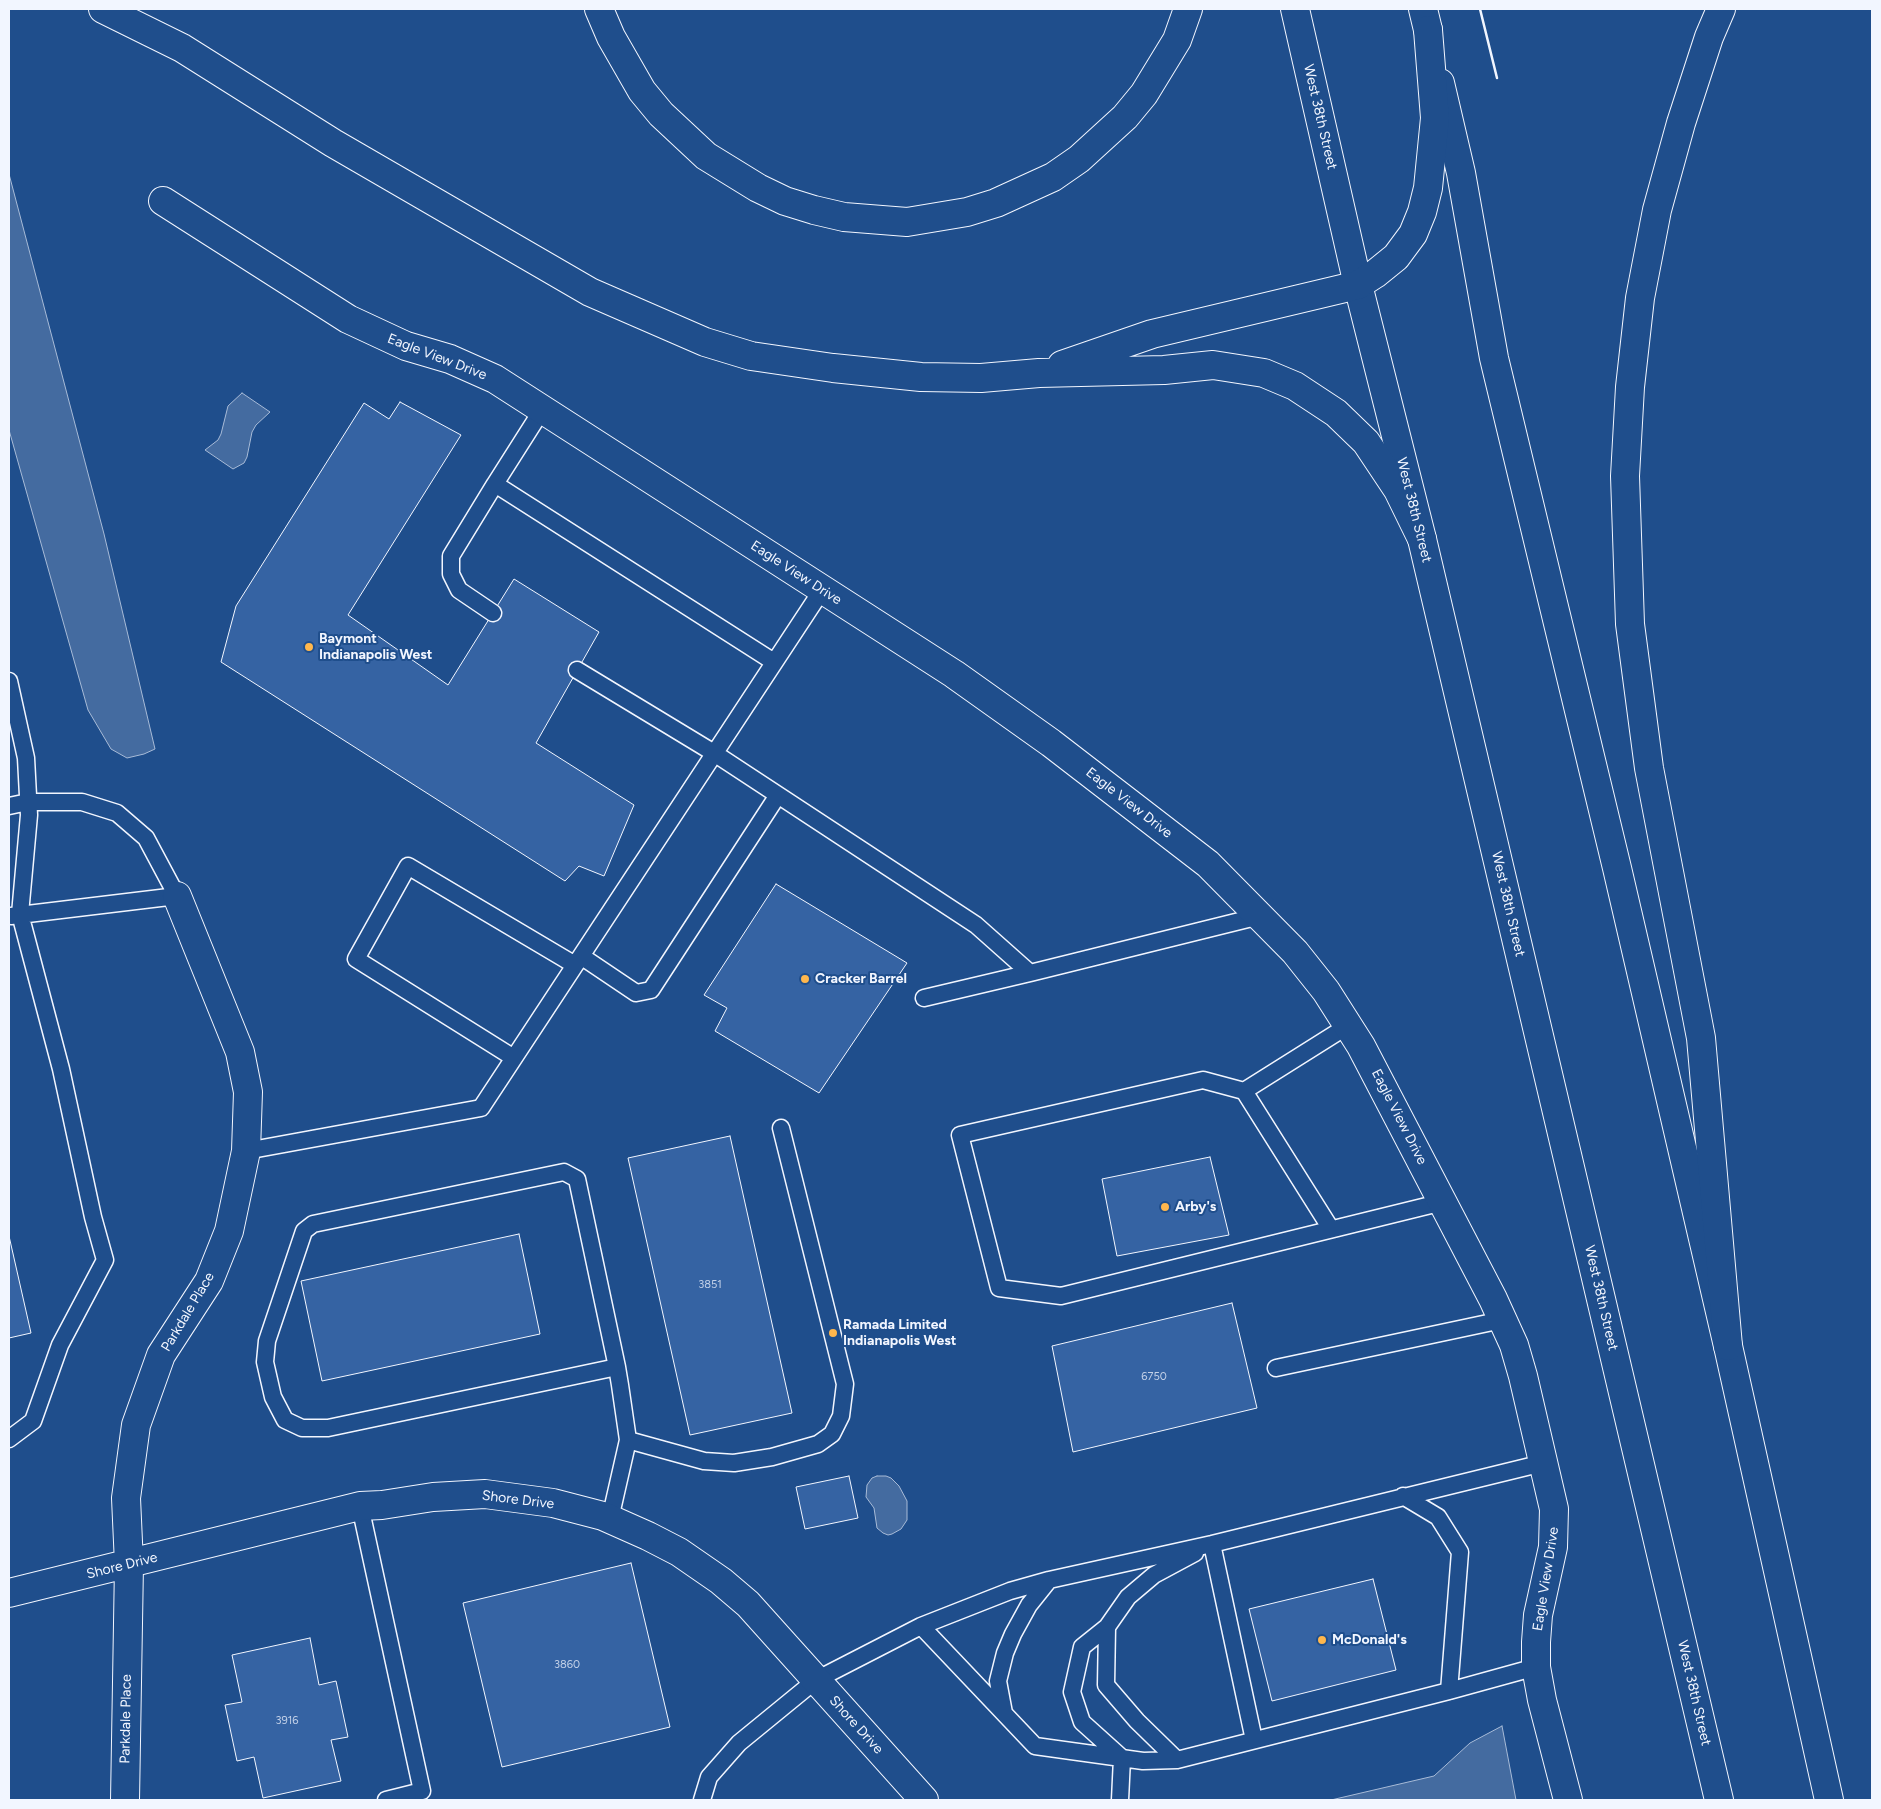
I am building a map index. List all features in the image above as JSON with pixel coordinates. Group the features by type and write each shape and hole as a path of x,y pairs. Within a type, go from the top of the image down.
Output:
{"main road":[{"path":"103,9 182,48 333,142 590,292 705,342 751,356 833,368 921,377 981,378 1039,373 1164,370 1213,365 1264,373 1296,386 1336,413 1366,442 1398,490 1422,539"},
{"path":"599,9 610,36 642,91 661,114 706,156 758,188 792,203 844,217 907,222 967,212 996,202 1053,177 1079,159 1125,117 1144,94 1177,40 1188,9"},
{"name":"West 38th Street","path":"1295,9 1358,284 1422,539 1720,1800"},
{"path":"1720,9 1681,123 1657,210 1640,298 1630,387 1625,476 1631,633 1649,768 1700,1038 1728,1346"},
{"path":"1039,373 1152,334 1358,284 1375,274 1396,257 1413,234 1422,212 1428,188 1435,118 1425,19"},
{"path":"1425,19 1461,173 1494,358 1619,878 1728,1346 1829,1800"},
{"name":"Eagle View Drive","path":"163,201 348,319 406,346 450,359 486,374 954,674 1051,743 1208,864 1306,965 1349,1025 1493,1299 1514,1344 1554,1508 1554,1547 1538,1615 1536,1667 1542,1700 1568,1800"},
{"name":"Parkdale Place","path":"125,1800 129,1564 126,1498 136,1425 161,1355 209,1281 229,1231 246,1151 248,1092 240,1052 177,896"},
{"name":"Shore Drive","path":"9,1593 360,1506 382,1505 433,1496 485,1494 544,1501 610,1519 679,1552 721,1581 748,1604 924,1800"}],"lane":[{"path":"492,613 460,590 451,574 451,556 542,410"},
{"path":"495,484 774,662"},
{"path":"246,1151 481,1108 822,590"},
{"path":"577,670 714,753 976,925 1030,973"},
{"path":"9,681 26,758 29,815 14,915 61,1069 93,1217 105,1260 60,1345 33,1421 9,1440"},
{"path":"514,1058 356,959 408,866 636,993 652,990 778,795"},
{"path":"9,806 28,802 82,802 117,814 146,838 177,896 14,915"},
{"path":"924,998 1260,916"},
{"path":"1244,1091 1349,1025"},
{"path":"1331,1229 1244,1091 1203,1080 960,1136 999,1288 1061,1296 1442,1202"},
{"path":"628,1440 704,1461 734,1463 772,1457 818,1444 832,1434 841,1416 845,1384 781,1128"},
{"path":"610,1519 628,1440 617,1367 577,1179 564,1172 312,1224 304,1231 267,1341 265,1362 273,1397 285,1420 302,1428 328,1428 617,1367"},
{"path":"1276,1368 1502,1320"},
{"path":"702,1800 709,1777 740,1742 816,1680 921,1626 1010,1590 1212,1544 1544,1462"},
{"path":"1403,1496 1438,1517 1460,1552 1449,1691"},
{"path":"360,1506 422,1792 386,1800"},
{"path":"1122,1758 1082,1722 1072,1692 1082,1647 1107,1627 1128,1597 1154,1575 1212,1544"},
{"path":"1212,1544 1254,1740"},
{"path":"1004,1714 998,1681 1005,1653 1029,1605 1049,1580"},
{"path":"921,1626 1035,1746 1143,1761 1177,1760 1536,1667"},
{"path":"1107,1627 1106,1685 1137,1721 1177,1760"},
{"path":"1120,1800 1122,1758"}],"water":[{"path":"9,174 104,534 155,749 127,758 111,749 88,710 9,430"},
{"path":"242,393 270,412 256,425 252,432 244,463 233,469 205,450 218,440 228,406"},
{"path":"877,1476 891,1478 899,1486 907,1501 907,1520 901,1529 888,1535 877,1528 874,1508 866,1497 867,1485 872,1478"},
{"path":"1502,1726 1516,1800 1331,1800 1434,1776 1470,1743"}],"building":[{"name":"Baymont Indianapolis West","path":"400,402 461,435 348,615 448,685 514,579 599,632 536,743 634,805 604,876 579,866 565,881 221,662 236,606 364,403 389,419"},
{"name":"Cracker Barrel","path":"776,884 907,963 819,1093 715,1031 727,1008 704,995"},
{"path":"730,1136 792,1413 690,1435 628,1158"},
{"name":"Arby's","path":"1210,1157 1229,1235 1117,1256 1102,1179"},
{"path":"519,1234 540,1334 322,1381 301,1281"},
{"path":"9,1236 31,1333 9,1338"},
{"path":"1232,1303 1257,1408 1073,1452 1052,1346"},
{"path":"849,1476 858,1518 805,1529 796,1487"},
{"path":"631,1563 670,1727 502,1767 463,1603"},
{"name":"McDonald's","path":"1373,1579 1396,1670 1272,1701 1249,1609"},
{"path":"310,1638 319,1685 336,1681 348,1737 331,1740 341,1781 263,1798 254,1757 237,1761 225,1705 242,1702 232,1655"}],"wall":[{"path":"1480,9 1497,78"}],"place":[{"name":"Baymont Indianapolis West","path":"309,647"},
{"name":"Cracker Barrel","path":"805,979"},
{"name":"Arby's","path":"1165,1207"},
{"name":"Ramada Limited Indianapolis West","path":"833,1333"},
{"name":"McDonald's","path":"1322,1640"}]}
